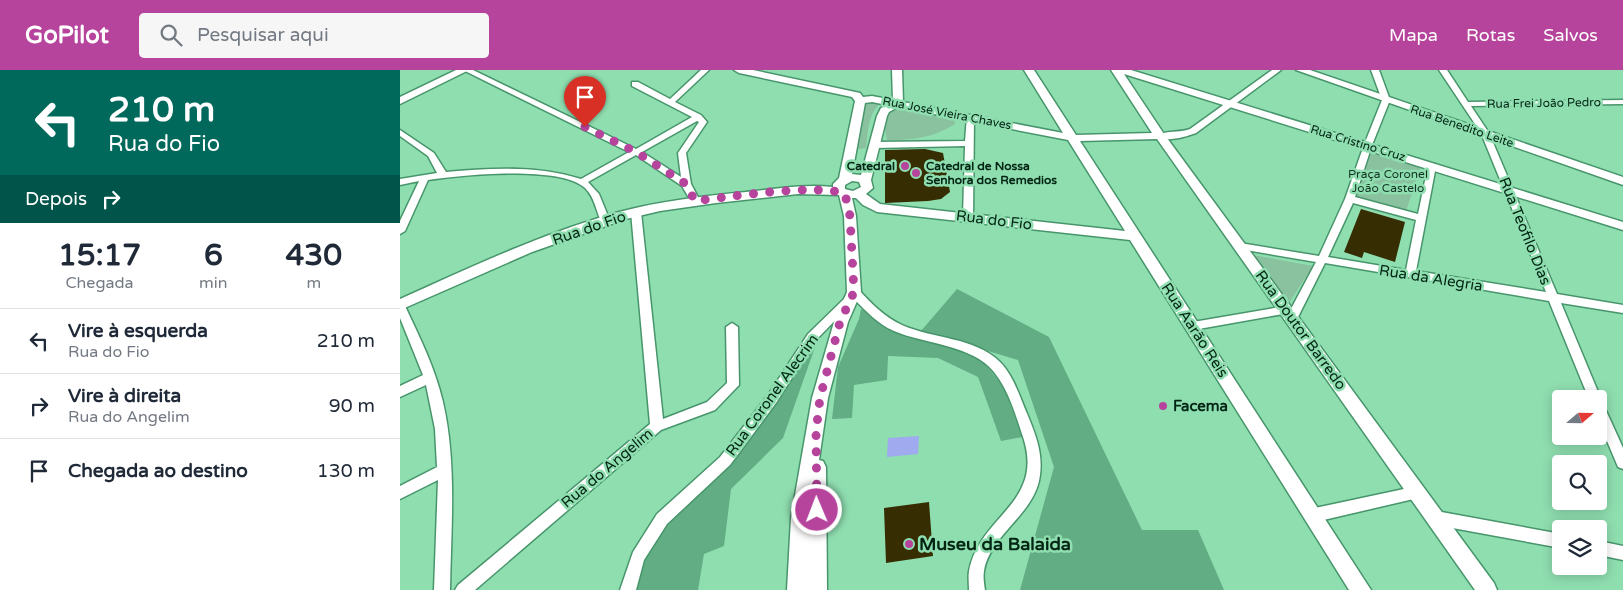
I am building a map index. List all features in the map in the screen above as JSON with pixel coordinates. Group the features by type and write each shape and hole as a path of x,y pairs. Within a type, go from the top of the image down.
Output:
{"main road":[{"path":"400,101 466,70"},
{"name":"Rua José Vieira Chaves","path":"738,70 856,95 860,101 872,99 898,103 1073,138 1160,136"},
{"path":"848,189 866,188 865,180 885,110 898,103 897,70"},
{"name":"Rua Aarão Reis","path":"1029,70 1315,515 1361,590"},
{"name":"Rua Doutor Barredo","path":"1116,70 1160,136 1487,590"},
{"name":"Rua Cristino Cruz","path":"1121,70 1368,145 1623,226"},
{"name":"Rua Benedito Leite","path":"1301,70 1623,181"},
{"path":"797,590 800,518 816,432 820,398 840,322 853,296 848,189 860,101"},
{"path":"848,189 854,177 865,180"},
{"name":"Rua do Fio","path":"400,305 540,245 605,221 636,212 695,201 790,192 848,189 877,208 968,216 1135,236"},
{"path":"816,432 817,590"}],"street":[{"path":"466,70 636,152 686,184"},
{"path":"671,102 705,70"},
{"path":"1160,136 1189,133 1277,70"},
{"path":"1193,326 1289,314 1322,260 1350,200 1368,145 1386,100 1375,70"},
{"name":"Rua Teofilo Dias","path":"1443,70 1485,133 1591,390"},
{"path":"635,84 698,117 703,122 682,153 686,184 695,201"},
{"name":"Rua Frei João Pedro","path":"1466,104 1623,102"},
{"path":"582,182 698,117"},
{"path":"968,216 970,118"},
{"path":"400,132 434,156 440,165 442,174"},
{"path":"875,144 969,143"},
{"path":"1410,275 1432,166"},
{"path":"400,182 442,174 530,172 556,175 582,182 590,188 596,197 605,221"},
{"path":"400,231 425,177"},
{"path":"1350,200 1420,218"},
{"name":"Rua do Angelim","path":"463,590 657,426 636,212"},
{"name":"Rua da Alegria","path":"1240,246 1623,309"},
{"path":"853,296 893,326 907,332 971,349 988,357 1009,383 1031,438 1035,468 1032,486 1023,502 982,554 976,566 975,579 977,590"},
{"name":"Rua Coronel Alecrim","path":"628,590 638,557 662,519 708,478 725,460 772,399 812,337 853,296"},
{"path":"400,305 430,377 438,414 444,470 442,590"},
{"path":"657,426 711,406 733,385 732,327"},
{"path":"400,392 430,377"},
{"path":"1608,429 1623,463"},
{"path":"400,493 444,470"},
{"path":"1315,515 1418,492"},
{"path":"1436,518 1552,539"},
{"path":"1607,550 1623,553"}],"green space":[{"path":"863,101 882,102 877,106 871,117 866,148 854,150"},
{"path":"893,108 954,118 955,124 947,129 922,137 887,140 884,125"},
{"name":"Praça Coronel João Castelo","path":"1370,149 1421,166 1406,211 1354,196"},
{"path":"1248,254 1313,266 1289,303"},
{"path":"957,289 1049,337 1142,530 1198,530 1224,590 1020,590 1054,467 1018,360 921,331"},
{"path":"861,309 921,337 979,357 1004,387 1022,437 1001,441 978,377 938,358 888,356 887,380 854,385 852,418 832,419 838,367 859,319"},
{"path":"820,333 783,438 731,489 724,546 704,554 698,590 631,590 637,562 663,522 719,474"}],"water":[{"path":"919,436 918,454 887,457 888,438"}],"building":[{"name":"Catedral de Nossa Senhora dos Remedios","path":"925,149 943,153 950,192 941,199 885,203 885,150"},
{"path":"1361,209 1405,222 1395,262 1364,252 1362,258 1344,252"},
{"name":"Museu da Balaida","path":"929,502 933,556 886,563 884,508"}],"place":[{"name":"Catedral","path":"905,166"},
{"name":"Catedral de Nossa Senhora dos Remedios","path":"916,173"},
{"name":"Facema","path":"1163,406"},
{"name":"Museu da Balaida","path":"909,544"}],"route":[{"path":"585,127 636,152 686,184 695,201 790,192 830,191 845,194 850,216 854,292 840,322 820,398 816,432 817,510"}]}
